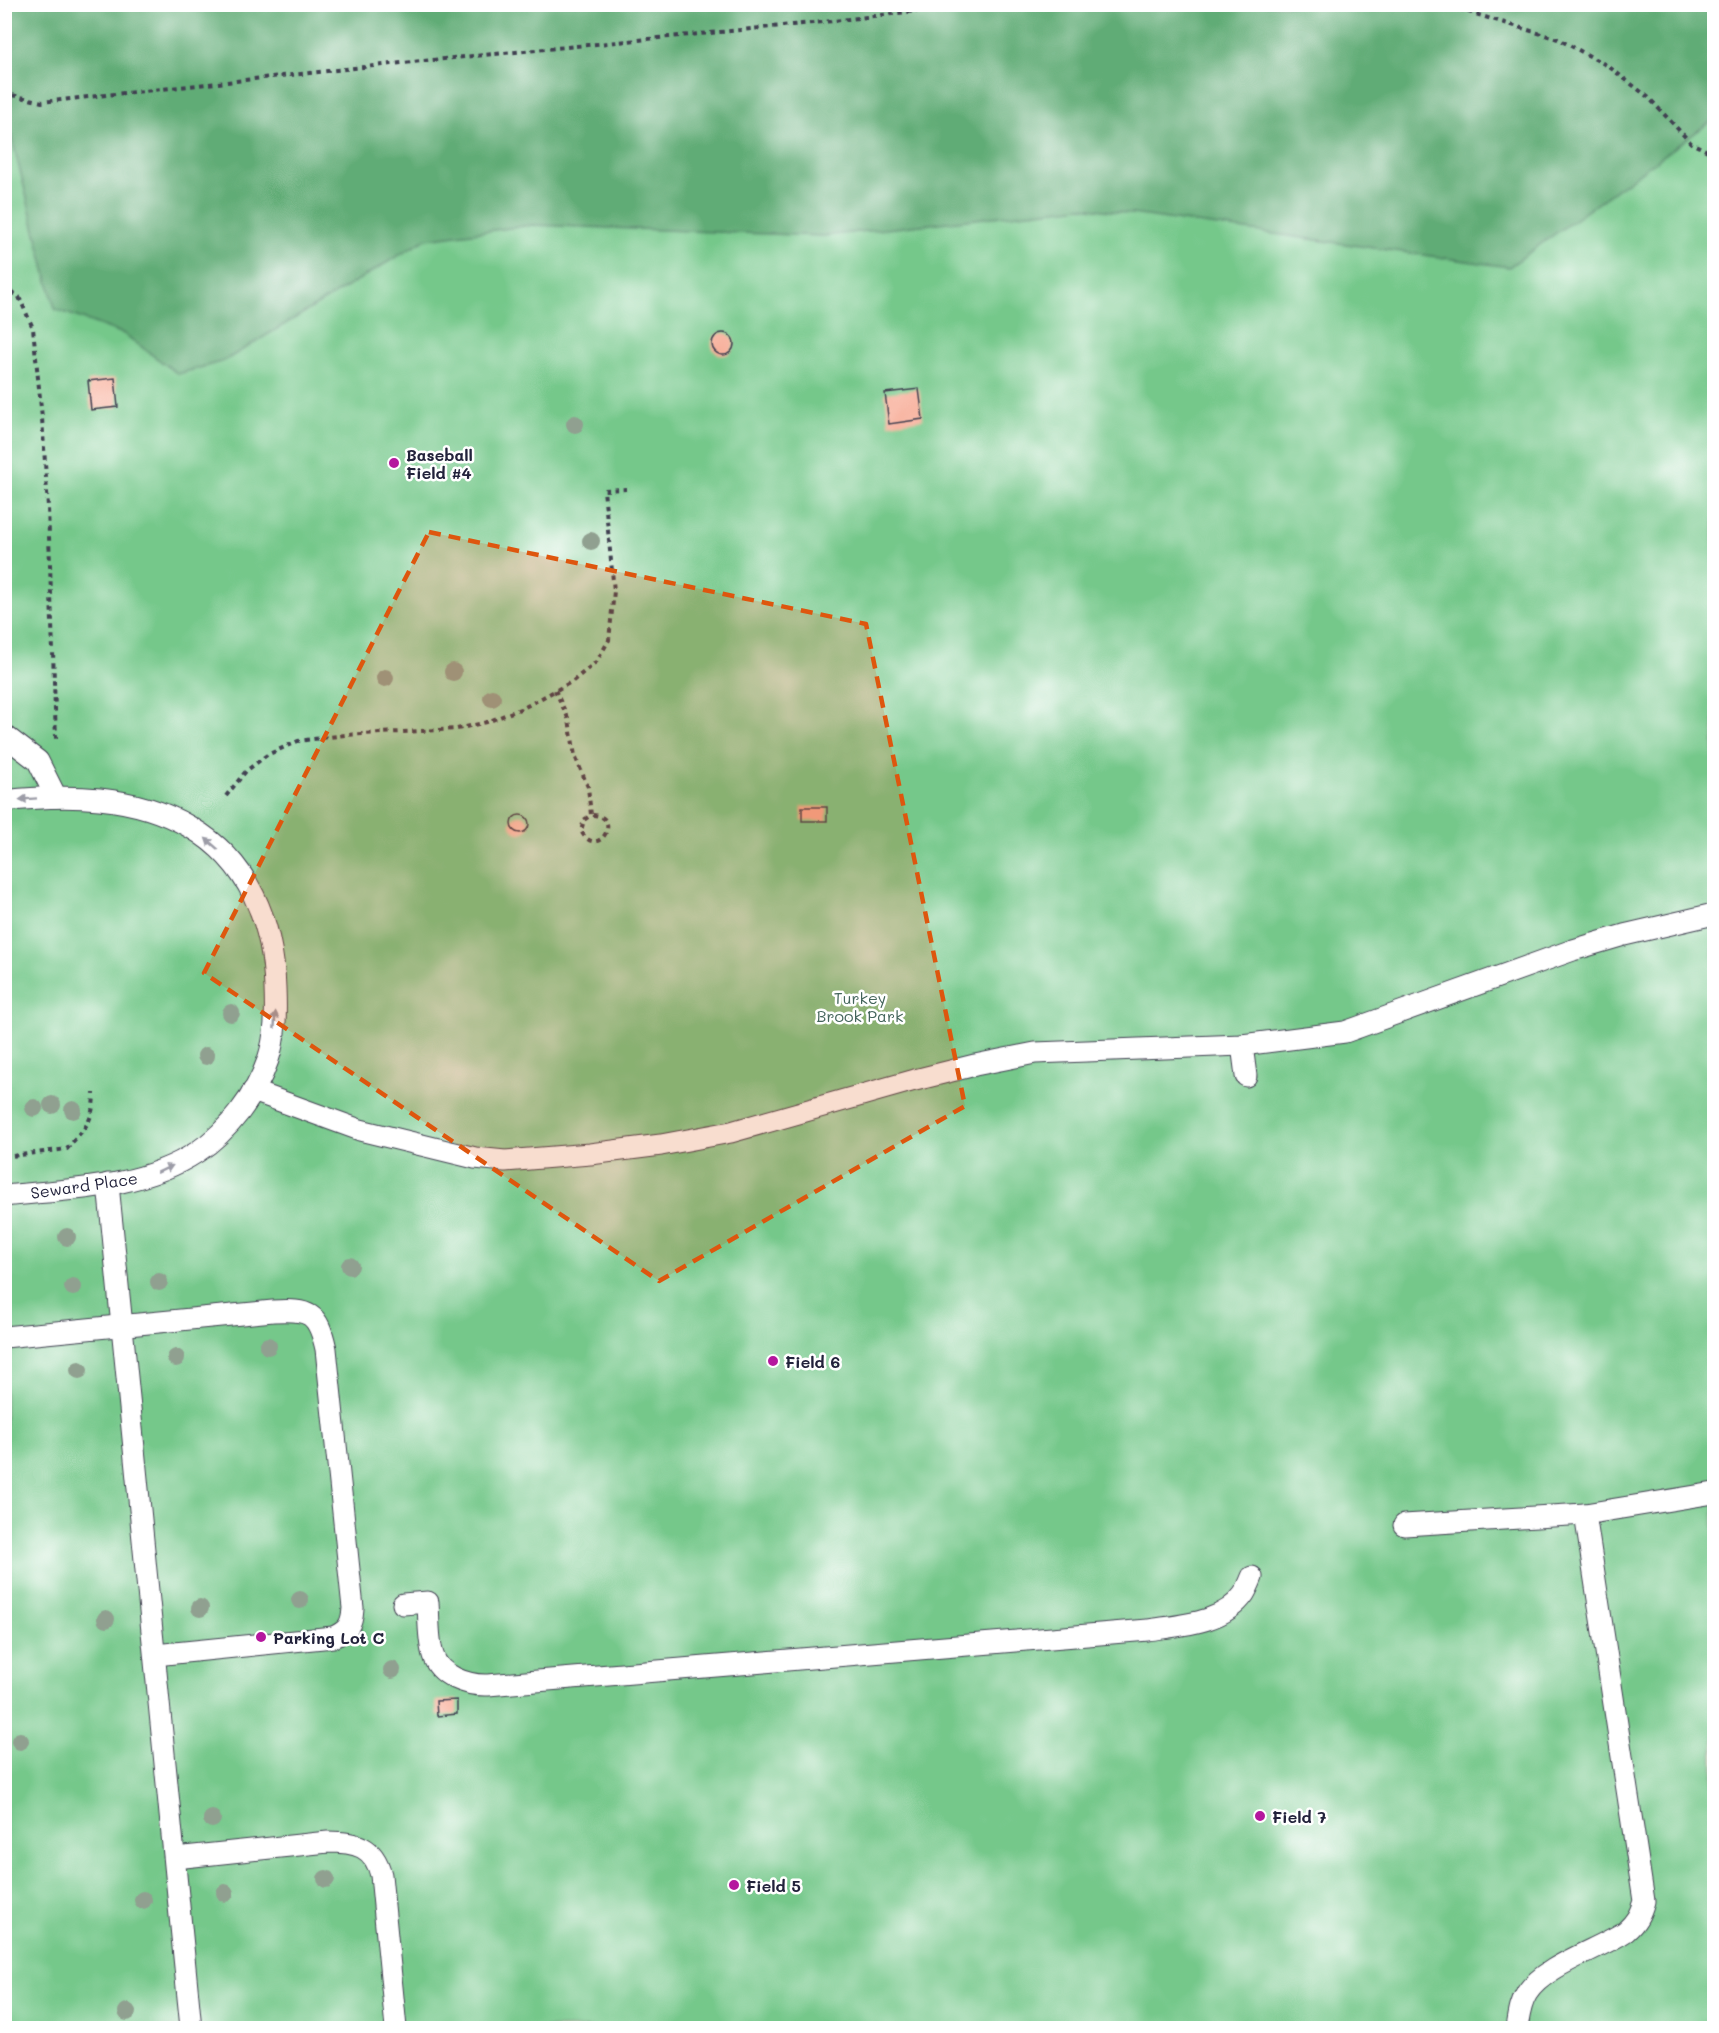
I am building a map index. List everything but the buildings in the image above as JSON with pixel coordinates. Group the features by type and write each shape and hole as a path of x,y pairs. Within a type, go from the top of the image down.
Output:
{"lane":[{"path":"4,735 38,760 56,797"},
{"name":"Seward Place","path":"4,801 56,797 99,798 164,814 209,840 245,879 260,907 272,949 276,994 276,1023 261,1076 253,1091 229,1123 197,1152 156,1173 108,1185 4,1196"},
{"path":"253,1091 360,1130 439,1151 476,1158 504,1161 590,1154 660,1145 731,1132 915,1080 1035,1053 1242,1045 1345,1032 1573,950 1624,935 1714,914"},
{"path":"1242,1045 1246,1076"},
{"path":"108,1185 191,2028"},
{"path":"4,1337 292,1310 312,1315 317,1322 326,1349 353,1620 343,1633 333,1637 155,1655"},
{"path":"1404,1525 1585,1514 1714,1493"},
{"path":"1517,2028 1520,2008 1527,1993 1537,1982 1552,1971 1626,1931 1641,1914 1644,1901 1585,1514"},
{"path":"403,1604 428,1602 432,1654 443,1670 465,1683 488,1686 1148,1630 1218,1616 1232,1607 1244,1594 1252,1577"},
{"path":"174,1858 328,1842 352,1843 369,1852 375,1858 381,1875 396,2028"}],"path":[{"path":"4,93 42,102 392,64 833,21 974,4"},
{"path":"1442,4 1558,39 1608,66 1648,97 1691,143 1714,154"},
{"path":"4,287 19,297 33,328 48,507 56,746"},
{"path":"226,796 246,771 267,755 298,741 345,735 457,729 487,723 525,707 573,681 597,661 609,640 614,591 604,490 626,489"},
{"path":"555,690 569,720 575,756 588,787 591,815"},
{"path":"591,815 599,815 609,827 601,840 592,841 585,838 581,831 584,820 591,815"},
{"path":"4,1157 67,1149 91,1118 94,1093"}],"highlighted area":[{"path":"429,532 866,624 965,1106 659,1281 204,973"}],"green space":[{"path":"5,4 1714,5 1714,119 1509,267 1082,207 823,236 532,225 426,239 224,361 178,374 124,334 55,309 9,127 5,123"},
{"name":"Turkey Brook Park","path":"5,5 1714,5 1714,2025 1690,2028 5,2028"}],"place":[{"name":"Baseball Field #4","path":"394,463"},
{"name":"Field 6","path":"773,1361"},
{"name":"Parking Lot C","path":"261,1637"},
{"name":"Field 7","path":"1260,1816"},
{"name":"Field 5","path":"734,1885"}]}
